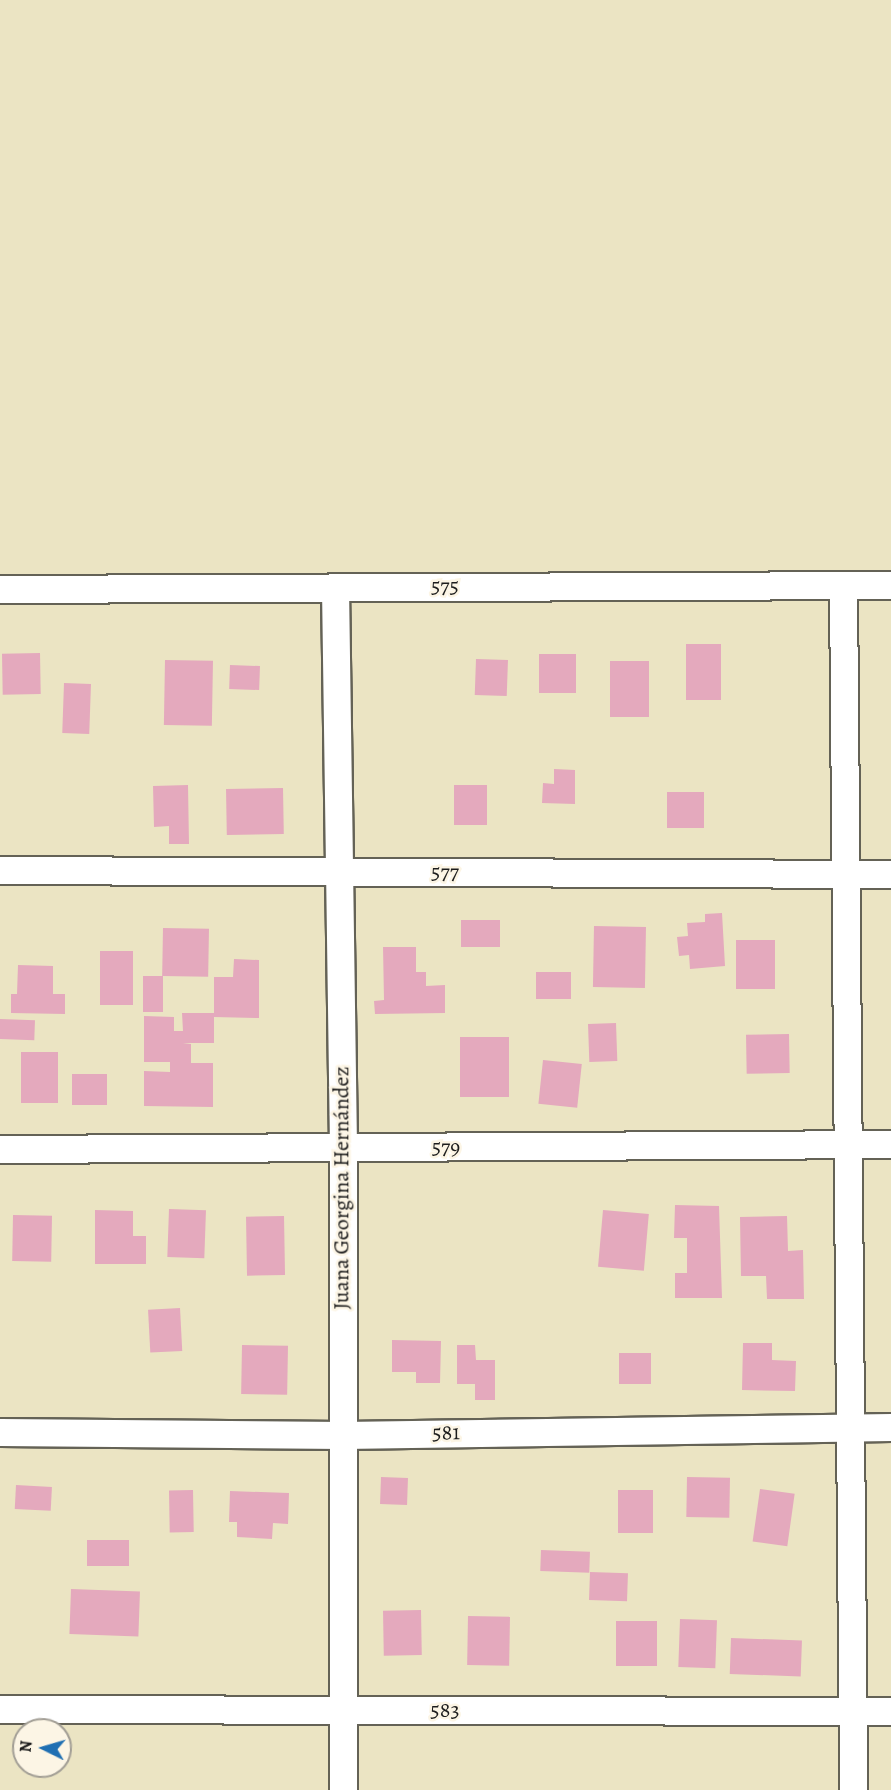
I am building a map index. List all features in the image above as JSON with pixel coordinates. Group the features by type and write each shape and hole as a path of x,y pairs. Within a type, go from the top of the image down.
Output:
{"street":[{"path":"843,585 853,1790"},
{"name":"575","path":"0,589 891,585"},
{"name":"Juana Georgina Hernández","path":"335,587 343,1149 343,1790"},
{"name":"577","path":"0,870 891,874"},
{"name":"579","path":"0,1149 343,1149 891,1144"},
{"name":"581","path":"0,1432 343,1435 891,1427"},
{"name":"583","path":"0,1709 891,1712"}],"building":[{"path":"686,644 721,644 721,700 686,700"},
{"path":"40,653 41,694 3,695 2,654"},
{"path":"539,654 576,654 576,693 539,693"},
{"path":"476,659 508,660 507,696 475,695"},
{"path":"165,660 213,661 212,726 164,725"},
{"path":"610,661 649,661 649,717 610,717"},
{"path":"230,665 260,666 259,690 229,689"},
{"path":"64,683 91,684 89,734 62,733"},
{"path":"554,769 575,770 575,804 542,803 543,783 554,784"},
{"path":"188,785 189,844 169,844 169,826 154,827 153,786"},
{"path":"454,785 487,785 487,825 454,825"},
{"path":"283,788 284,834 227,835 226,789"},
{"path":"667,792 704,792 704,828 667,828"},
{"path":"722,913 725,966 690,969 689,955 679,956 677,937 688,936 687,923 705,922 705,914"},
{"path":"461,920 500,920 500,947 461,947"},
{"path":"594,926 646,927 645,988 593,987"},
{"path":"163,928 209,929 208,977 162,976"},
{"path":"736,940 775,940 775,989 736,989"},
{"path":"383,947 416,947 416,972 426,972 426,986 445,985 445,1013 375,1014 374,1001 384,1000"},
{"path":"100,951 133,951 133,1005 100,1005"},
{"path":"234,959 259,960 259,1018 214,1017 214,1043 183,1043 191,1044 191,1063 213,1063 213,1107 144,1106 144,1071 170,1072 170,1062 144,1062 144,1016 174,1017 174,1031 183,1031 182,1013 214,1013 214,977 233,977"},
{"path":"18,965 53,966 53,994 65,994 65,1014 11,1013 11,994 17,994"},
{"path":"536,972 571,972 571,999 536,999"},
{"path":"143,976 163,976 163,1012 143,1012"},
{"path":"0,1019 35,1020 34,1040 0,1039"},
{"path":"616,1023 617,1061 589,1062 588,1024"},
{"path":"789,1034 790,1073 747,1074 746,1035"},
{"path":"460,1037 509,1037 509,1097 460,1097"},
{"path":"21,1052 58,1052 58,1103 21,1103"},
{"path":"543,1060 582,1064 577,1108 538,1104"},
{"path":"72,1074 107,1074 107,1105 72,1105"},
{"path":"675,1205 719,1206 722,1298 675,1298 675,1273 687,1273 687,1238 674,1238"},
{"path":"169,1209 206,1210 204,1258 167,1257"},
{"path":"95,1210 133,1211 133,1236 146,1236 146,1264 95,1264"},
{"path":"603,1210 649,1214 644,1271 598,1267"},
{"path":"13,1215 52,1216 51,1262 12,1261"},
{"path":"284,1216 285,1275 247,1276 246,1217"},
{"path":"787,1216 788,1251 803,1250 804,1299 767,1299 766,1276 741,1276 740,1217"},
{"path":"180,1308 182,1351 150,1353 148,1310"},
{"path":"392,1340 441,1341 440,1383 416,1383 416,1372 392,1372"},
{"path":"743,1343 772,1343 772,1360 796,1361 795,1391 742,1390"},
{"path":"242,1345 288,1346 287,1395 241,1394"},
{"path":"457,1345 475,1345 476,1360 495,1360 495,1400 475,1400 475,1384 457,1384"},
{"path":"619,1353 651,1353 651,1384 619,1384"},
{"path":"381,1477 408,1478 407,1505 380,1504"},
{"path":"687,1477 730,1478 729,1518 686,1517"},
{"path":"16,1485 52,1487 51,1511 15,1509"},
{"path":"760,1489 795,1494 787,1546 753,1541"},
{"path":"169,1490 193,1490 194,1532 170,1532"},
{"path":"618,1490 653,1490 653,1533 618,1533"},
{"path":"230,1491 289,1493 288,1524 273,1523 272,1539 237,1537 237,1522 229,1522"},
{"path":"87,1540 129,1540 129,1566 87,1566"},
{"path":"541,1550 590,1552 589,1573 540,1571"},
{"path":"590,1572 628,1573 627,1601 589,1600"},
{"path":"71,1589 140,1591 138,1636 69,1634"},
{"path":"421,1610 422,1655 384,1656 383,1611"},
{"path":"468,1616 510,1617 509,1666 467,1665"},
{"path":"680,1619 717,1620 715,1668 678,1667"},
{"path":"616,1621 657,1621 657,1666 616,1666"},
{"path":"731,1638 802,1640 801,1676 730,1674"}]}
